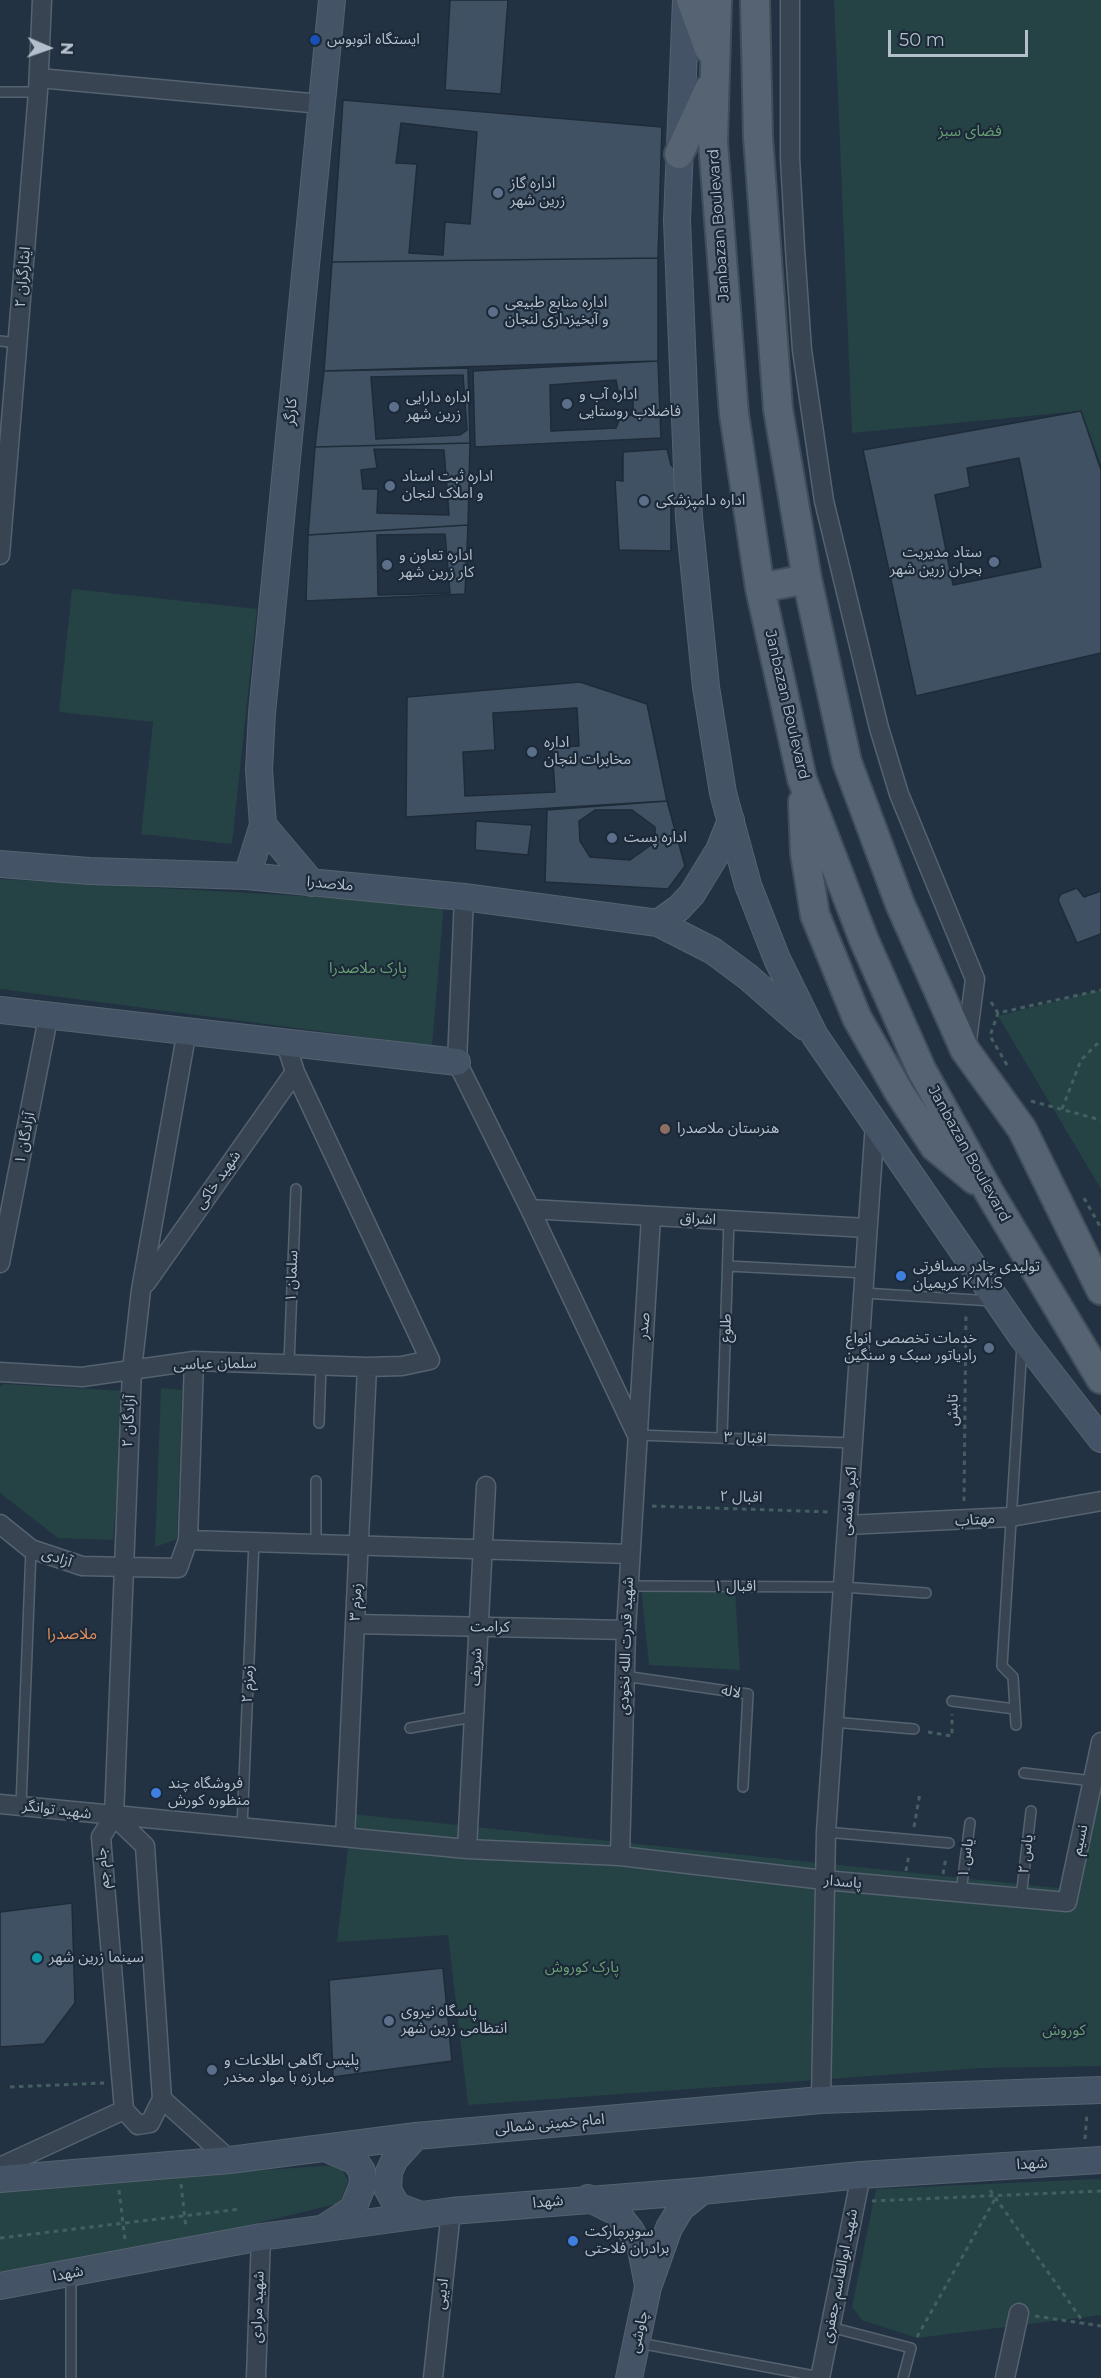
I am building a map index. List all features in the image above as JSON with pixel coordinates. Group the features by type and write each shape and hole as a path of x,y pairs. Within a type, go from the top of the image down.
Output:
{"main road":[{"name":"کارگر","path":"247,876 263,825 259,770 262,713 332,0"},
{"path":"686,0 677,220 679,321 689,517 706,687 723,793 748,885 815,1036 1022,1337 1101,1439"},
{"path":"679,154 714,72 692,0"},
{"name":"Janbazan Boulevard","path":"717,0 713,142 734,414 760,588 802,779 864,940 921,1069 989,1192 1101,1379"},
{"path":"756,0 758,137 777,397 807,579 848,762 900,904 965,1050 1022,1129 1101,1290"},
{"path":"760,588 807,579"},
{"path":"802,779 805,853 815,915 857,1018 899,1092 935,1147 989,1192"},
{"path":"657,923 679,908 693,894 719,850 730,820"},
{"path":"263,825 312,883"},
{"name":"ملاصدرا","path":"0,864 89,871 247,876 465,897 657,923 713,951 748,977 815,1036"},
{"path":"0,1010 50,1013 286,1044 457,1062"},
{"name":"امام خمینی شمالی","path":"0,2179 230,2160 416,2136 821,2100 1099,2091"},
{"path":"416,2136 395,2159 389,2172 388,2190 398,2206 421,2215"},
{"path":"324,2148 355,2161 362,2171 363,2184 353,2209 324,2228"},
{"name":"شهدا","path":"0,2286 261,2237 451,2211 587,2198 702,2191 861,2175 1101,2160"},
{"path":"648,2287 669,2228 681,2208 702,2191"},
{"path":"587,2198 616,2212 631,2231 641,2250 648,2287"},
{"name":"چاوشی","path":"629,2378 648,2287"}],"street":[{"name":"ایثارگران ۲","path":"0,555 9,342 38,85 42,0"},
{"path":"790,0 790,158 797,283 802,350 824,501 876,717 899,794 975,979 965,1050"},
{"path":"38,85 321,104"},
{"path":"465,897 457,1062 530,1209 637,1435"},
{"name":"آزادگان ۱","path":"0,1263 50,1013"},
{"name":"آزادگان ۲","path":"114,1816 132,1370 141,1290 187,1030"},
{"path":"286,1044 295,1072"},
{"name":"شهید خاکی","path":"141,1290 295,1072"},
{"name":"سلمان عباسی","path":"0,1371 82,1377 194,1362 367,1367 402,1366 430,1360 295,1072"},
{"name":"اکبر هاشمی","path":"821,2100 826,1832 875,1123"},
{"name":"اشراق","path":"530,1209 867,1228"},
{"name":"صدر","path":"637,1435 651,1217"},
{"path":"194,1362 188,1540 316,1542 630,1554"},
{"name":"زمزم ۳","path":"345,1837 367,1367"},
{"name":"شهید قدرت الله نخودی","path":"620,1856 624,1676 637,1435"},
{"name":"شریف","path":"467,1849 486,1486"},
{"name":"مهتاب","path":"848,1519 964,1521 1011,1517 1101,1502"},
{"name":"آزادی","path":"0,1524 31,1549 82,1566 123,1565 178,1568 188,1540"},
{"name":"کرامت","path":"355,1624 626,1630"},
{"name":"نسیم","path":"1067,1902 1101,1742"},
{"name":"شهید توانگر","path":"0,1804 345,1837"},
{"path":"0,2167 124,2110 138,2125 150,2123 162,2099 145,1846 114,1816"},
{"name":"جام جم","path":"114,1816 101,1837 124,2110"},
{"name":"پاسدار","path":"345,1837 467,1849 620,1856 824,1880 1067,1902"},
{"path":"162,2099 230,2160"},
{"name":"شهید ابوالقاسم جعفری","path":"820,2378 861,2175"},
{"name":"ادیبی","path":"433,2378 451,2211"},
{"name":"شهید مرادی","path":"256,2378 261,2237"},
{"path":"1005,2378 1019,2313"}],"lane":[{"path":"0,92 38,85"},
{"name":"سلمان ۱","path":"289,1363 296,1189"},
{"name":"طلوع","path":"722,1437 729,1220"},
{"path":"728,1266 865,1273"},
{"path":"863,1293 998,1302"},
{"path":"1016,1725 1013,1677 1002,1666 1022,1337"},
{"path":"319,1423 321,1367"},
{"name":"اقبال ۳","path":"637,1435 854,1443"},
{"path":"316,1481 316,1542"},
{"name":"زمزم ۲","path":"242,1828 254,1541"},
{"path":"21,1806 31,1549"},
{"name":"اقبال ۱","path":"628,1586 843,1587 926,1593"},
{"name":"لاله","path":"624,1676 748,1694 743,1787"},
{"path":"952,1701 1015,1709"},
{"path":"410,1728 473,1717"},
{"path":"833,1722 914,1729"},
{"path":"1024,1773 1093,1781"},
{"name":"یاس ۲","path":"1021,1898 1031,1811"},
{"name":"یاس ۱","path":"961,1892 970,1823"},
{"path":"826,1832 949,1843"},
{"path":"71,2273 71,2378"},
{"path":"831,2327 911,2348 903,2378"},
{"path":"637,2342 820,2378"}],"path":[{"path":"1011,1072 990,1036 998,1013 1101,990"},
{"path":"1062,1109 1081,1060 1101,1040"},
{"path":"1032,1109 1026,1099 1101,1120"},
{"path":"1078,1188 1101,1228"},
{"name":"تابش","path":"964,1521 966,1300"},
{"name":"اقبال ۲","path":"632,1505 848,1519"},
{"path":"914,1729 952,1736 952,1701"},
{"path":"940,1890 949,1843"},
{"path":"10,2087 121,2082"},
{"path":"178,2164 189,2251"},
{"path":"974,2168 1084,2323"},
{"path":"115,2169 124,2223 127,2262"},
{"path":"855,2202 1101,2191"},
{"path":"911,2348 996,2197"},
{"path":"0,2238 242,2209"},
{"path":"1019,2313 1101,2326"}],"green space":[{"name":"فضای سبز","path":"834,0 1101,0 1101,465 1081,411 852,433"},
{"path":"72,589 257,609 232,844 141,834 153,722 59,712"},
{"name":"پارک ملاصدرا","path":"0,879 444,904 432,1046 0,989"},
{"path":"1101,990 1101,1189 998,1016"},
{"path":"4,1384 125,1391 113,1540 58,1538 0,1493 0,1387"},
{"path":"161,1388 182,1390 177,1539 155,1547"},
{"path":"641,1586 735,1591 740,1670 649,1665"},
{"name":"پارک کوروش","path":"1101,1791 1101,2066 982,2068 468,2105 448,1935 337,1942 352,1814 1077,1890"},
{"path":"340,2165 348,2181 340,2203 142,2251 0,2273 0,2187"},
{"path":"1101,2180 1101,2315 917,2338 862,2320 852,2307 876,2189"}],"building":[{"path":"450,0 508,0 501,94 445,90"},
{"name":"اداره گاز زرین شهر","path":"343,100 662,127 658,258 332,262"},
{"path":"401,123 477,132 470,224 445,222 443,255 409,253 417,164 396,163"},
{"name":"اداره منابع طبیعی و آبخیزداری لنجان","path":"658,258 658,361 324,371 332,262"},
{"name":"اداره آب و فاضلاب روستایی","path":"658,361 661,438 475,447 473,371"},
{"name":"اداره دارایی زرین شهر","path":"468,368 470,443 315,447 324,371"},
{"path":"463,375 467,430 460,435 376,439 371,377"},
{"path":"616,380 618,390 633,399 633,414 619,420 616,428 551,431 550,385"},
{"name":"ستاد مدیریت بحران زرین شهر","path":"1081,411 1101,470 1101,653 916,696 863,450"},
{"name":"اداره ثبت اسناد و املاک لنجان","path":"470,443 468,525 308,535 315,447"},
{"path":"374,449 444,450 449,515 377,513 378,489 363,489 361,470 377,468"},
{"name":"اداره دامپزشکی","path":"667,449 671,465 676,470 675,498 671,504 671,551 619,550 615,480 623,481 623,452"},
{"path":"1019,458 1041,567 953,585 935,495 970,487 967,468"},
{"name":"اداره تعاون و کار زرین شهر","path":"468,525 465,594 306,601 308,535"},
{"path":"445,534 450,593 378,595 377,535"},
{"name":"اداره مخابرات لنجان","path":"580,682 647,704 667,801 406,817 407,697"},
{"path":"577,708 579,746 552,747 555,792 465,796 463,752 495,750 493,713"},
{"name":"اداره پست","path":"667,801 685,866 668,889 545,882 547,810"},
{"path":"595,810 632,810 655,827 655,842 630,860 590,857 580,841 579,821"},
{"path":"476,821 532,825 528,855 475,850"},
{"path":"1077,888 1084,897 1101,891 1101,934 1077,943 1058,900 1061,894"},
{"name":"سینما زرین شهر","path":"72,1903 75,2003 44,2044 0,2047 0,1912"},
{"name":"پاسگاه نیروی انتظامی زرین شهر","path":"443,1968 452,2061 333,2077 329,1980"}],"place":[{"name":"ایستگاه اتوبوس","path":"315,40"},
{"name":"اداره گاز زرین شهر","path":"498,193"},
{"name":"اداره منابع طبیعی و آبخیزداری لنجان","path":"493,312"},
{"name":"اداره آب و فاضلاب روستایی","path":"567,404"},
{"name":"اداره دارایی زرین شهر","path":"394,407"},
{"name":"اداره ثبت اسناد و املاک لنجان","path":"390,486"},
{"name":"اداره دامپزشکی","path":"644,501"},
{"name":"ستاد مدیریت بحران زرین شهر","path":"994,562"},
{"name":"اداره تعاون و کار زرین شهر","path":"387,565"},
{"name":"اداره مخابرات لنجان","path":"532,752"},
{"name":"اداره پست","path":"612,838"},
{"name":"هنرستان ملاصدرا","path":"665,1129"},
{"name":"تولیدی چادر مسافرتی کریمیان K.M.S","path":"901,1276"},
{"name":"خدمات تخصصی انواع رادیاتور سبک و سنگین","path":"989,1348"},
{"name":"فروشگاه چند منظوره کورش","path":"156,1793"},
{"name":"سینما زرین شهر","path":"37,1958"},
{"name":"پاسگاه نیروی انتظامی زرین شهر","path":"389,2021"},
{"name":"پلیس آگاهی اطلاعات و مبارزه با مواد مخدر","path":"212,2070"},
{"name":"سوپرمارکت برادران فلاحتی","path":"573,2241"}],"district":[{"name":"ملاصدرا","path":"72,1634"}],"park label":[{"name":"کوروش","path":"1064,2031"}]}
